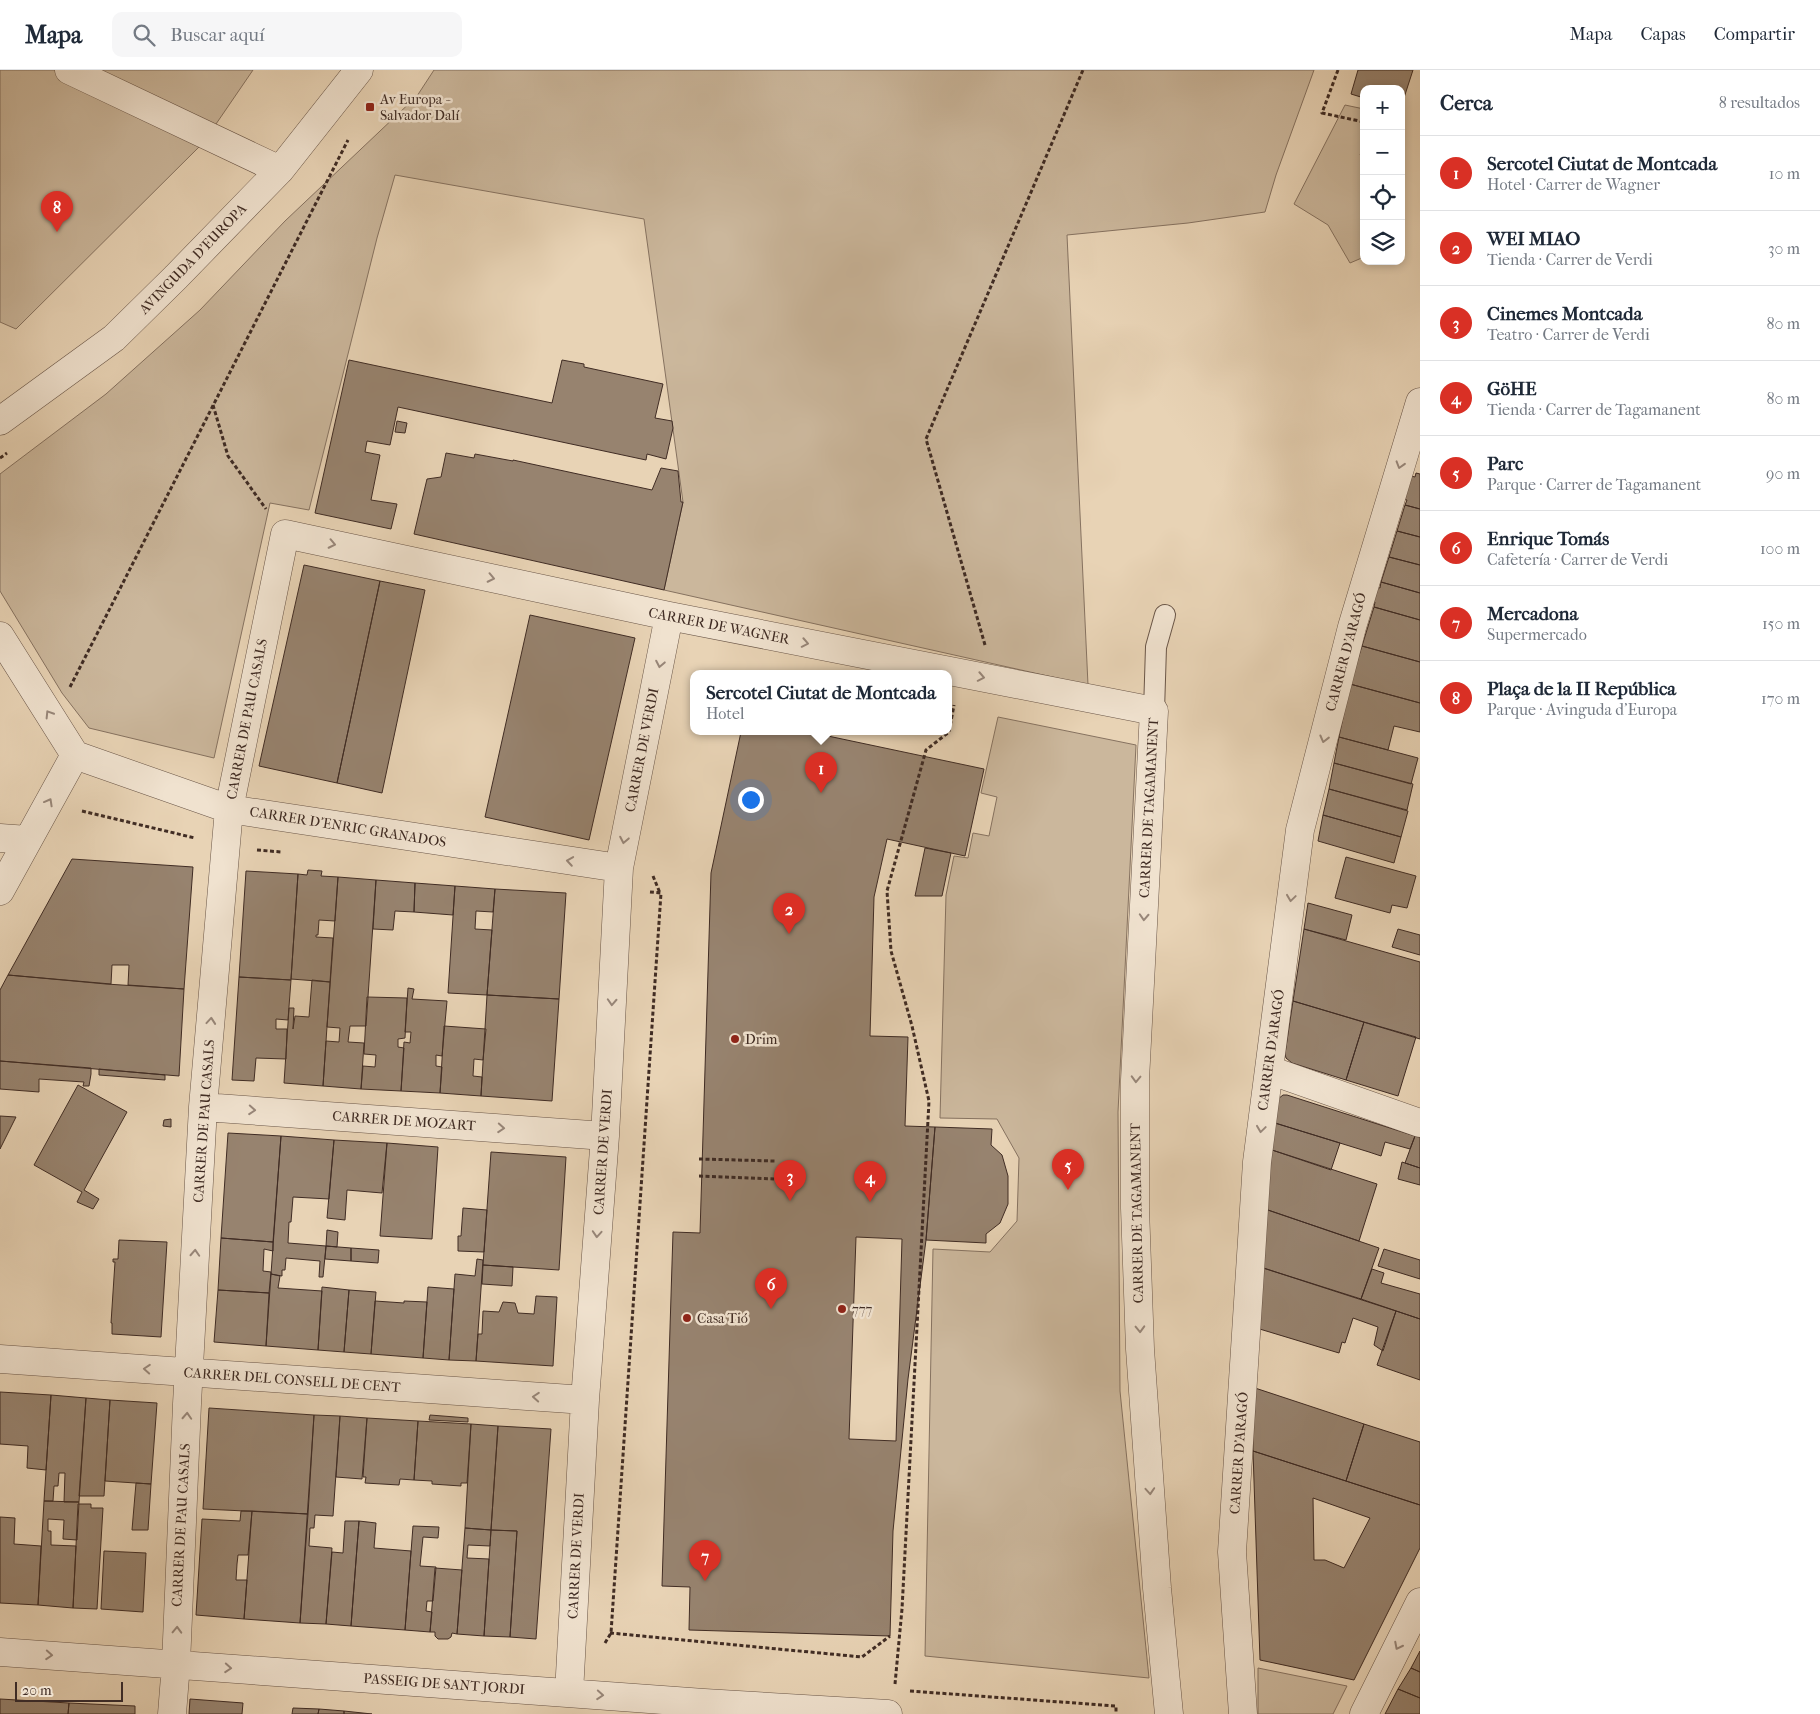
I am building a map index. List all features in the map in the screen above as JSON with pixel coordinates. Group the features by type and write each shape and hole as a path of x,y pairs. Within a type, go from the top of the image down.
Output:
{"street":[{"path":"69,70 280,170"},
{"name":"AVINGUDA D'EUROPA","path":"0,421 114,338 280,170 359,70"},
{"name":"CARRER D'ARAGÓ","path":"1243,1714 1232,1552 1257,1162 1300,830 1352,627 1420,402"},
{"name":"CARRER DE WAGNER","path":"285,534 669,616 944,670"},
{"name":"CARRER DE PAU CASALS","path":"172,1714 203,1107 229,809 285,534"},
{"name":"CARRER DE VERDI","path":"569,1693 584,1400 605,1136 618,868 669,616"},
{"path":"0,636 75,755 0,891"},
{"name":"CARRER DE WAGNER","path":"952,672 1154,711"},
{"name":"CARRER DE TAGAMANENT","path":"1154,711 1135,1080 1135,1208 1140,1349 1157,1588 1169,1714"},
{"name":"CARRER D'ENRIC GRANADOS","path":"75,755 229,809 618,868"},
{"path":"0,838 28,840"},
{"path":"1269,1070 1420,1122"},
{"name":"CARRER DE MOZART","path":"203,1107 605,1136"},
{"name":"CARRER DEL CONSELL DE CENT","path":"0,1359 584,1400"},
{"path":"1364,1714 1420,1602"},
{"name":"PASSEIG DE SANT JORDI","path":"0,1652 569,1693 751,1710 891,1702"}],"lane":[{"path":"1154,711 1156,647 1165,615"}],"path":[{"path":"995,680 926,439 1083,70"},
{"path":"1338,70 1322,112 1360,121"},
{"path":"53,720 350,136"},
{"path":"213,405 228,456 285,534"},
{"path":"952,718 955,703"},
{"path":"891,1702 902,1609 929,1101 892,951 888,891 926,750 945,735"},
{"path":"48,803 202,839"},
{"path":"649,868 661,893"},
{"path":"699,1159 775,1161"},
{"path":"699,1176 774,1178"},
{"path":"572,1632 611,1633 862,1657 890,1636"}],"shaded area":[{"path":"0,70 253,70 203,143 16,329 0,322"},
{"path":"434,70 1314,70 1276,175 1265,212 1188,223 1067,235 1088,685 664,590 683,502 644,219 395,175 377,238 309,510 270,503 214,758 89,728 62,693 0,591 0,474 106,394 200,310 285,221 417,96"},
{"path":"1345,105 1360,108 1360,259 1350,263 1328,225 1294,204"},
{"path":"998,717 1136,745 1118,1112 1120,1391 1149,1678 925,1656 933,1249 990,1252 1017,1221 1019,1158 997,1119 940,1118 946,895 954,856 968,858 973,833 989,836 997,797 981,793"},
{"path":"1258,1668 1347,1686 1333,1714 1258,1714"}],"building":[{"path":"1358,70 1413,70 1405,95 1405,85 1360,85 1360,97 1351,94"},
{"path":"349,360 552,403 562,360 584,364 584,367 663,384 655,418 672,421 673,428 666,459 647,454 646,460 398,407 390,445 367,441 365,452 380,455 371,500 397,504 391,529 315,513"},
{"path":"397,421 407,423 405,433 395,432"},
{"path":"446,453 474,458 475,454 513,460 652,490 661,468 678,471 681,502 683,502 664,590 414,534 427,479 441,477"},
{"path":"1416,473 1420,474 1420,509 1405,505 1407,500 1403,499 1411,476 1415,477"},
{"path":"1405,505 1420,509 1420,537 1397,531"},
{"path":"1397,531 1420,537 1420,565 1389,557"},
{"path":"1389,557 1420,565 1420,593 1381,582"},
{"path":"304,565 380,581 337,783 259,766"},
{"path":"380,581 425,590 382,793 337,783"},
{"path":"1381,582 1420,593 1420,620 1374,607 1375,602 1372,601 1376,587 1380,588"},
{"path":"1374,607 1420,620 1420,662 1362,646"},
{"path":"530,615 635,638 589,840 485,817"},
{"path":"1362,646 1420,662 1420,703 1350,684"},
{"path":"1350,684 1420,703 1420,732 1394,726 1388,750 1339,737"},
{"path":"740,735 823,735 984,769 965,856 887,839 874,897 870,1036 908,1037 905,1126 935,1127 926,1240 908,1379 893,1531 890,1636 689,1630 690,1587 662,1586 673,1232 700,1233 711,873","holes":["856,1237 902,1239 896,1441 849,1439"]},
{"path":"1339,737 1418,758 1411,784 1334,763"},
{"path":"1334,763 1413,784 1407,810 1329,789"},
{"path":"1329,789 1408,811 1401,837 1323,815"},
{"path":"1323,815 1401,837 1394,863 1318,841"},
{"path":"925,848 951,853 942,896 915,896"},
{"path":"1346,857 1416,876 1407,908 1392,905 1390,913 1335,898"},
{"path":"72,859 193,867 184,989 128,985 129,965 112,965 111,984 8,975"},
{"path":"308,870 322,871 321,876 338,877 335,921 319,920 318,935 316,935 316,937 333,938 330,982 291,979 298,874 307,875"},
{"path":"246,871 298,874 291,980 239,977"},
{"path":"338,877 376,880 366,1026 350,1026 348,1042 364,1043 361,1089 323,1086 326,1041 339,1042 340,1028 327,1027"},
{"path":"376,880 415,883 414,912 395,911 393,930 373,929"},
{"path":"415,883 455,886 453,915 414,912"},
{"path":"455,886 495,889 493,912 476,911 475,929 492,930 487,995 448,993"},
{"path":"495,889 566,893 559,999 487,995"},
{"path":"1308,903 1352,915 1346,940 1304,929"},
{"path":"1304,929 1420,962 1420,1039 1293,1001"},
{"path":"1398,929 1420,935 1420,955 1392,947"},
{"path":"8,975 184,989 179,1076 0,1061 0,990"},
{"path":"239,977 291,980 288,1020 276,1019 276,1029 287,1029 286,1059 256,1058 254,1081 232,1080"},
{"path":"312,980 330,982 323,1086 284,1083 289,1008 294,1008 293,1029 295,1016 309,1017"},
{"path":"408,988 414,989 412,999 447,1001 442,1056 436,1055 436,1066 442,1067 440,1093 401,1091 404,1042 410,1043 411,1032 405,1032"},
{"path":"487,995 559,999 552,1101 481,1096"},
{"path":"367,997 407,998 405,1038 398,1039 398,1047 404,1048 401,1091 361,1089 363,1066 375,1067 376,1055 364,1054"},
{"path":"1293,1001 1364,1022 1346,1080 1292,1063 1286,1058"},
{"path":"1364,1022 1416,1037 1398,1096 1346,1080"},
{"path":"444,1026 486,1029 483,1060 474,1059 473,1076 482,1077 481,1096 440,1093"},
{"path":"0,1061 91,1068 89,1086 83,1086 84,1082 39,1079 39,1092 0,1089"},
{"path":"99,1069 165,1075 165,1080 99,1075"},
{"path":"78,1085 127,1112 84,1190 99,1199 93,1209 77,1202 82,1192 34,1165"},
{"path":"1283,1095 1415,1136 1410,1149 1385,1142 1381,1156 1275,1123 1278,1099"},
{"path":"0,1116 16,1117 0,1149"},
{"path":"171,1119 171,1127 163,1126 164,1120"},
{"path":"1275,1123 1340,1143 1331,1170 1272,1150"},
{"path":"935,1127 992,1129 991,1145 1002,1155 1008,1176 1008,1204 1000,1223 986,1234 986,1243 926,1240"},
{"path":"228,1133 281,1136 273,1242 221,1238"},
{"path":"281,1136 334,1140 329,1199 293,1197 291,1222 289,1222 288,1243 326,1246 323,1277 319,1277 320,1261 286,1258 285,1270 282,1270 282,1276 271,1274"},
{"path":"1415,1136 1420,1137 1420,1168 1405,1163"},
{"path":"334,1140 387,1143 382,1193 347,1190 345,1220 327,1218"},
{"path":"387,1143 438,1147 432,1239 380,1236"},
{"path":"1272,1150 1377,1184 1359,1241 1262,1208"},
{"path":"491,1152 566,1157 559,1270 483,1265"},
{"path":"1402,1162 1420,1168 1420,1185 1398,1179"},
{"path":"463,1208 487,1210 484,1252 458,1251 458,1236 461,1236"},
{"path":"1262,1208 1379,1248 1361,1299 1257,1266"},
{"path":"327,1230 338,1232 337,1247 326,1246"},
{"path":"221,1238 273,1242 273,1251 264,1249 263,1271 271,1272 269,1293 218,1290"},
{"path":"119,1240 167,1242 161,1337 112,1334 115,1262 113,1262 113,1259 118,1259"},
{"path":"326,1246 351,1248 351,1261 325,1259"},
{"path":"351,1248 379,1250 378,1263 351,1261"},
{"path":"1384,1249 1420,1260 1420,1279 1378,1266"},
{"path":"477,1259 483,1260 476,1361 449,1360 455,1274 475,1276"},
{"path":"483,1265 513,1267 512,1286 482,1284"},
{"path":"1257,1266 1396,1311 1383,1351 1374,1345 1378,1327 1353,1318 1345,1343 1342,1342 1339,1353 1253,1327"},
{"path":"1372,1269 1384,1273 1381,1283 1420,1294 1420,1319 1361,1299"},
{"path":"271,1274 280,1276 278,1288 322,1291 318,1350 266,1346"},
{"path":"322,1287 349,1290 344,1352 318,1350"},
{"path":"428,1287 454,1289 449,1360 423,1358"},
{"path":"218,1290 269,1293 266,1346 214,1342"},
{"path":"349,1290 376,1292 371,1354 344,1352"},
{"path":"536,1296 557,1297 553,1366 476,1361 478,1334 482,1334 483,1311 499,1312 503,1302 515,1303 518,1313 534,1314"},
{"path":"375,1301 427,1302 423,1358 371,1354"},
{"path":"1396,1311 1420,1319 1420,1380 1377,1365"},
{"path":"1252,1387 1364,1424 1346,1481 1253,1451"},
{"path":"0,1392 51,1395 46,1470 27,1468 28,1446 0,1444"},
{"path":"51,1395 86,1398 79,1502 64,1502 65,1473 59,1473 58,1486 54,1486 53,1501 44,1501"},
{"path":"86,1398 110,1400 104,1496 79,1496"},
{"path":"110,1400 157,1403 151,1484 105,1481"},
{"path":"209,1408 314,1415 308,1514 203,1509"},
{"path":"314,1415 340,1416 333,1516 315,1515 314,1528 310,1528 309,1546 332,1548 326,1624 300,1623"},
{"path":"430,1415 468,1418 468,1422 429,1420"},
{"path":"340,1416 367,1418 362,1479 336,1477"},
{"path":"367,1418 418,1421 414,1480 400,1479 399,1485 365,1483 366,1477 363,1477"},
{"path":"418,1421 471,1424 467,1483 461,1483 461,1486 432,1484 432,1481 414,1480"},
{"path":"471,1424 498,1426 491,1530 465,1528"},
{"path":"1364,1424 1420,1442 1420,1505 1346,1481"},
{"path":"498,1426 551,1429 536,1639 510,1637 517,1531 491,1530"},
{"path":"1253,1451 1420,1505 1420,1548 1354,1680 1260,1660","holes":["1313,1498 1370,1518 1344,1568 1325,1560 1314,1560"]},
{"path":"136,1483 151,1484 148,1530 132,1530"},
{"path":"44,1501 79,1502 77,1540 63,1539 64,1520 48,1519 48,1531 51,1531 51,1545 76,1546 73,1608 38,1605"},
{"path":"78,1504 91,1504 91,1508 103,1508 97,1609 73,1608"},
{"path":"241,1511 252,1511 248,1555 238,1555 237,1564 236,1580 247,1580 244,1619 196,1615 202,1519 240,1521"},
{"path":"252,1511 308,1514 300,1623 244,1619"},
{"path":"0,1517 15,1518 14,1544 41,1546 38,1605 0,1603"},
{"path":"345,1521 359,1521 351,1626 326,1624 332,1552 343,1553"},
{"path":"359,1521 376,1523 374,1548 411,1551 405,1630 351,1626"},
{"path":"413,1526 439,1527 438,1538 423,1537 420,1566 436,1567 433,1601 427,1601 426,1611 432,1612 430,1632 405,1630"},
{"path":"465,1528 491,1530 490,1546 468,1545 467,1558 489,1559 484,1636 457,1634"},
{"path":"491,1530 517,1531 510,1637 484,1636"},
{"path":"104,1551 146,1553 143,1612 101,1609"},
{"path":"435,1568 462,1570 457,1634 452,1633 448,1639 438,1639 435,1636 435,1632 430,1632"},
{"path":"1420,1651 1420,1672 1411,1668"},
{"path":"1411,1668 1420,1672 1420,1698 1398,1689"},
{"path":"1398,1689 1420,1698 1420,1714 1385,1714"},
{"path":"0,1699 69,1703 68,1714 0,1714"},
{"path":"190,1699 243,1703 242,1714 189,1714"},
{"path":"69,1703 135,1706 135,1714 68,1714"},
{"path":"293,1708 319,1709 318,1714 292,1714"},
{"path":"319,1709 344,1711 344,1714 318,1714"},
{"path":"344,1711 372,1714 344,1714"}],"place":[{"name":"Av Europa - Salvador Dalí","path":"370,107"},
{"name":"Plaça de la II República","path":"57,232"},
{"name":"Sercotel Ciutat de Montcada","path":"821,793"},
{"name":"WEI MIAO","path":"789,934"},
{"name":"Drim","path":"735,1039"},
{"name":"Parc","path":"1068,1190"},
{"name":"Cinemes Montcada","path":"790,1201"},
{"name":"GöHE","path":"870,1202"},
{"name":"Enrique Tomás","path":"771,1309"},
{"name":"777","path":"842,1309"},
{"name":"Casa Tió","path":"687,1318"},
{"name":"Mercadona","path":"705,1581"}]}
